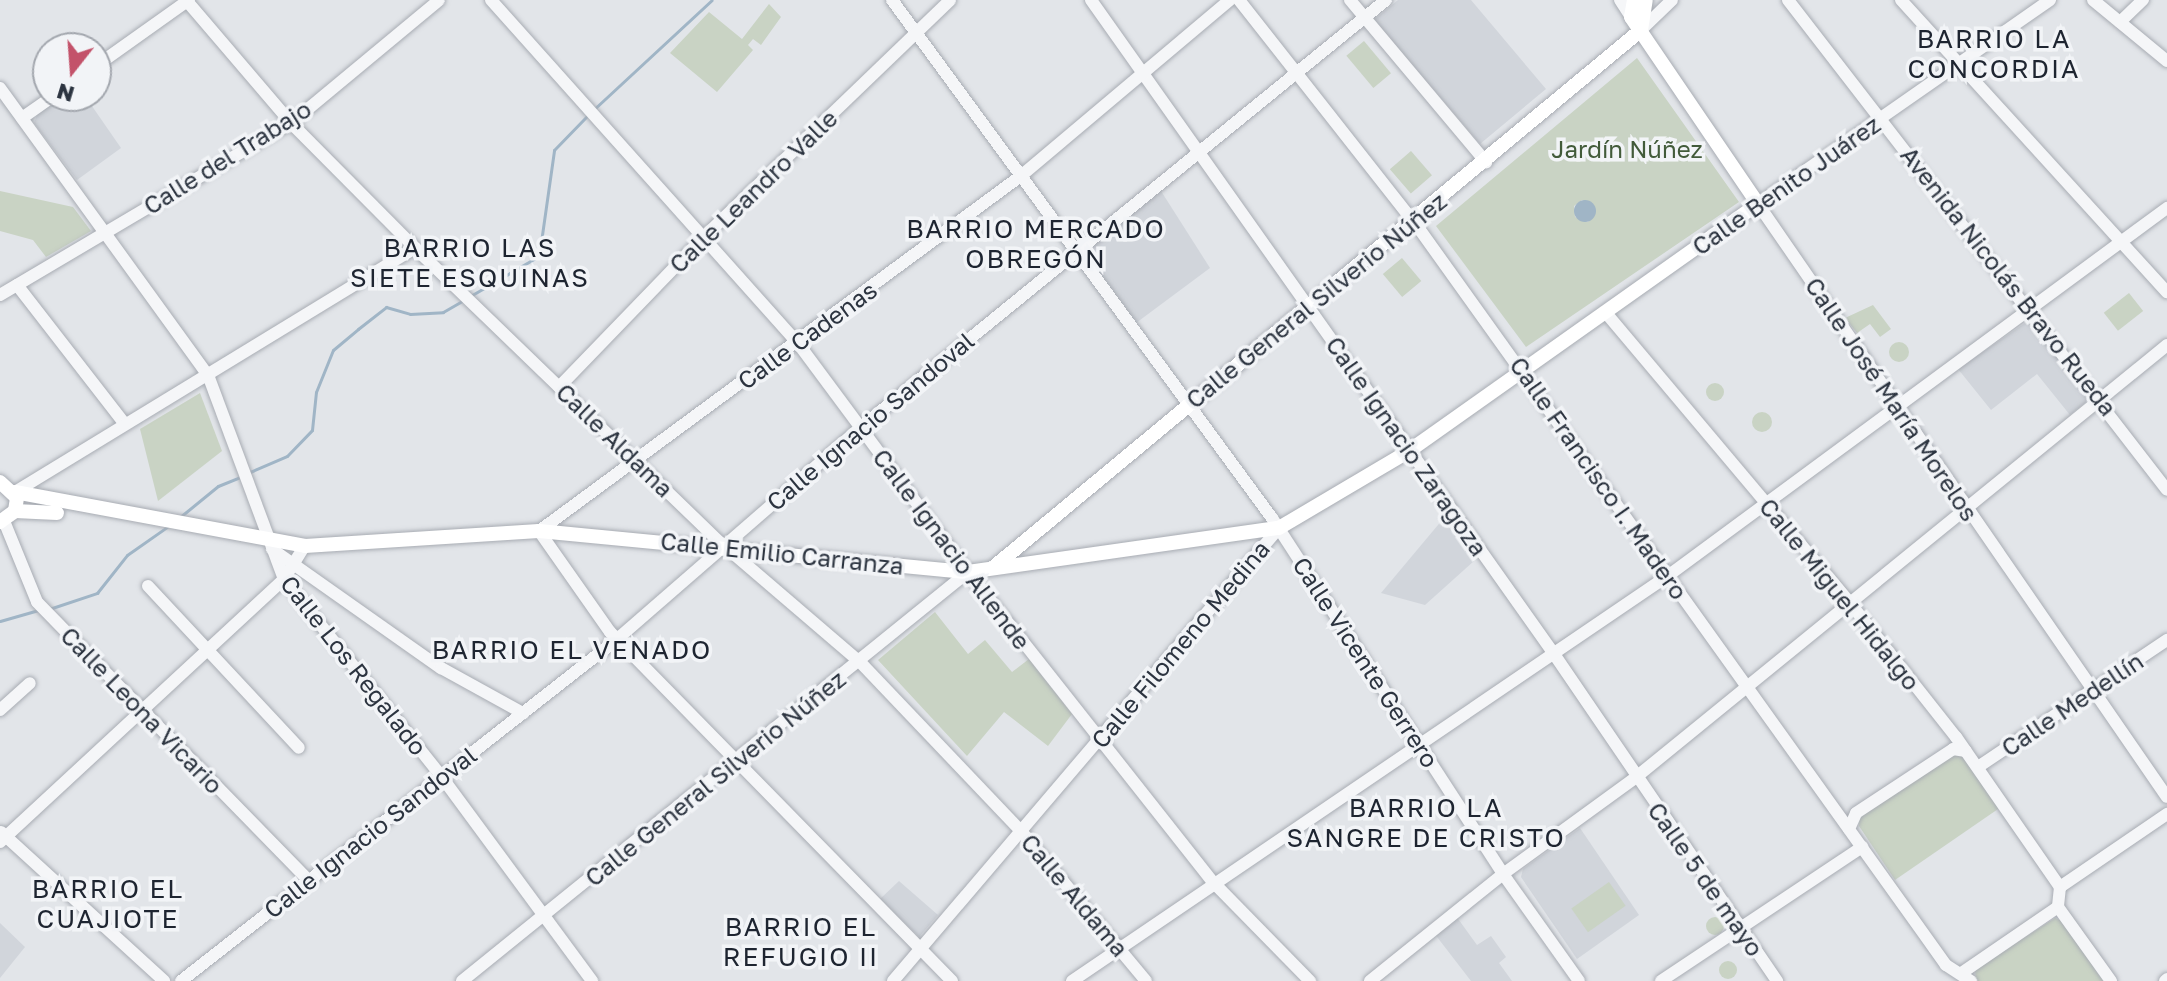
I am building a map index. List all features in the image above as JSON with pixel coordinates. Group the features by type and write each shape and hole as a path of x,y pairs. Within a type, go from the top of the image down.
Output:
{"main road":[{"path":"1631,17 1634,0"},
{"path":"1641,30 1646,0"},
{"name":"Calle José María Morelos","path":"1631,17 1758,204"},
{"name":"Calle General Silverio Núñez","path":"999,566 1307,303 1486,162 1641,30"},
{"name":"Calle Benito Juárez","path":"1523,370 1758,204"},
{"name":"Calle Filomeno Medina","path":"1279,528 1409,451 1523,370"},
{"path":"0,482 15,492 6,518"},
{"name":"Calle Emilio Carranza","path":"15,492 154,524 305,546 539,531 723,545 968,572 1279,528"},
{"name":"Calle Emilio Carranza","path":"6,518 154,524"}],"street":[{"name":"Calle Aldama","path":"187,0 291,123 415,248 723,545 860,662 1021,831 1146,981"},
{"path":"112,54 187,0"},
{"name":"Calle del Trabajo","path":"0,295 291,123 439,0"},
{"name":"Calle Ignacio Allende","path":"491,0 797,342 968,572 1213,882 1310,981"},
{"name":"Calle Vicente Gerrero","path":"892,0 1279,528 1503,874 1579,981"},
{"name":"Calle Leandro Valle","path":"559,387 705,236 950,0"},
{"name":"Calle Ignacio Zaragoza","path":"1091,0 1554,654 1635,778"},
{"name":"Calle Cadenas","path":"539,531 1022,175 1147,75 1230,0"},
{"name":"Calle Francisco I. Madero","path":"1239,0 1412,220 1523,370 1946,965 1967,976"},
{"path":"1350,0 1486,162"},
{"name":"Calle Ignacio Sandoval","path":"181,981 616,640 860,428 1386,0"},
{"name":"Calle José María Morelos","path":"1620,0 1631,17"},
{"path":"1641,30 1672,0"},
{"name":"Avenida Nicolás Bravo Rueda","path":"1788,0 1882,117 2167,490"},
{"path":"1901,0 2167,292"},
{"name":"Calle Benito Juárez","path":"1758,204 2050,0"},
{"path":"2093,0 2167,61"},
{"path":"2120,22 2143,0"},
{"name":"Calle Los Regalado","path":"0,88 208,375 284,579 441,776 592,981"},
{"path":"22,118 32,111"},
{"name":"Calle José María Morelos","path":"1758,204 2167,797"},
{"path":"1072,981 1213,882 1669,575 1765,501 2167,208"},
{"path":"15,492 415,248"},
{"path":"17,285 124,423"},
{"name":"Calle Miguel Hidalgo","path":"1606,313 1850,603 1978,767 2060,887"},
{"path":"1370,981 1503,874 1635,778 1965,506 2167,345"},
{"path":"566,511 564,527 573,533"},
{"name":"Calle Leona Vicario","path":"6,518 37,602 308,880"},
{"name":"Calle Filomeno Medina","path":"893,981 1279,528"},
{"path":"539,531 616,640 735,763 922,947 952,981"},
{"path":"273,543 294,565 441,668 523,713"},
{"path":"164,981 2,837 284,579 305,546"},
{"name":"Calle General Silverio Núñez","path":"462,981 968,572"},
{"path":"148,586 299,748"},
{"name":"Calle Medellín","path":"1978,767 2167,640"},
{"path":"0,710 30,683"},
{"name":"Calle Medellín","path":"1849,829 1856,813 1868,805 1953,749 1966,751"},
{"name":"Calle 5 de mayo","path":"1635,778 1777,981"},
{"path":"2111,981 2058,907 2060,887 2167,814"},
{"path":"1661,981 1740,925 1862,847"},
{"path":"1967,976 2058,907"}],"shaded area":[{"path":"1398,0 1471,0 1546,89 1480,144 1374,20"},
{"path":"41,112 96,112 121,148 77,180 34,123"},
{"path":"1161,191 1210,268 1136,323 1085,254 1086,246"},
{"path":"2031,319 2092,397 2070,415 2037,374 1991,410 1958,369"},
{"path":"1443,519 1474,561 1425,605 1381,593"},
{"path":"1580,828 1639,915 1577,959 1521,877 1523,869"},
{"path":"899,881 938,915 919,937 880,899"},
{"path":"1456,916 1477,945 1491,936 1506,957 1499,963 1512,981 1471,981 1434,933"},
{"path":"0,923 25,947 0,978"}],"green space":[{"path":"769,4 781,17 761,45 753,39 748,45 753,50 717,92 670,53 709,12 742,39"},
{"path":"1364,41 1391,73 1373,88 1346,56"},
{"name":"Jardín Núñez","path":"1637,58 1739,202 1526,347 1436,226","holes":["1582,200 1596,210 1588,222 1575,217 1574,206"]},
{"path":"1411,151 1432,175 1411,194 1390,169"},
{"path":"0,191 73,207 91,231 46,257 33,240 0,231"},
{"path":"1402,258 1421,281 1402,297 1383,274"},
{"path":"2129,293 2143,311 2118,331 2104,313"},
{"path":"1873,305 1891,329 1880,337 1870,324 1857,333 1845,318"},
{"path":"1899,342 1906,345 1909,352 1906,359 1899,362 1892,359 1889,352 1892,345"},
{"path":"1715,383 1724,392 1715,401 1706,392"},
{"path":"200,393 222,451 158,501 140,429"},
{"path":"1762,412 1769,415 1772,422 1769,429 1762,432 1755,429 1752,422 1755,415"},
{"path":"935,612 968,654 985,640 1012,672 1029,659 1072,714 1048,746 1004,712 967,756 878,660"},
{"path":"1952,754 1962,756 2001,807 1895,880 1859,826 1860,816"},
{"path":"1609,882 1626,906 1588,932 1571,908"},
{"path":"1711,917 1719,917 1724,926 1722,933 1711,935 1706,930 1706,922"},
{"path":"2055,918 2062,921 2103,981 1976,981 1975,969"},
{"path":"1724,961 1732,961 1737,970 1735,977 1724,979 1719,974 1719,966"}],"water":[{"path":"1585,200 1593,203 1596,211 1593,219 1585,222 1577,219 1574,211 1577,203"}],"waterway":[{"path":"592,111 712,0"},
{"path":"472,295 539,256 554,150 587,116"},
{"path":"250,472 287,456 312,430 316,392 333,350 358,329 386,307 410,314 443,312 462,301"},
{"path":"180,517 218,486 243,476"},
{"path":"49,609 97,593 127,555 167,527"},
{"path":"0,621 38,610"}],"district":[{"name":"BARRIO LA CONCORDIA","path":"1994,54"},
{"name":"BARRIO MERCADO OBREGÓN","path":"1036,244"},
{"name":"BARRIO LAS SIETE ESQUINAS","path":"470,263"},
{"name":"BARRIO EL VENADO","path":"572,650"},
{"name":"BARRIO LA SANGRE DE CRISTO","path":"1426,823"},
{"name":"BARRIO EL CUAJIOTE","path":"108,904"},
{"name":"BARRIO EL REFUGIO II","path":"801,942"}]}
